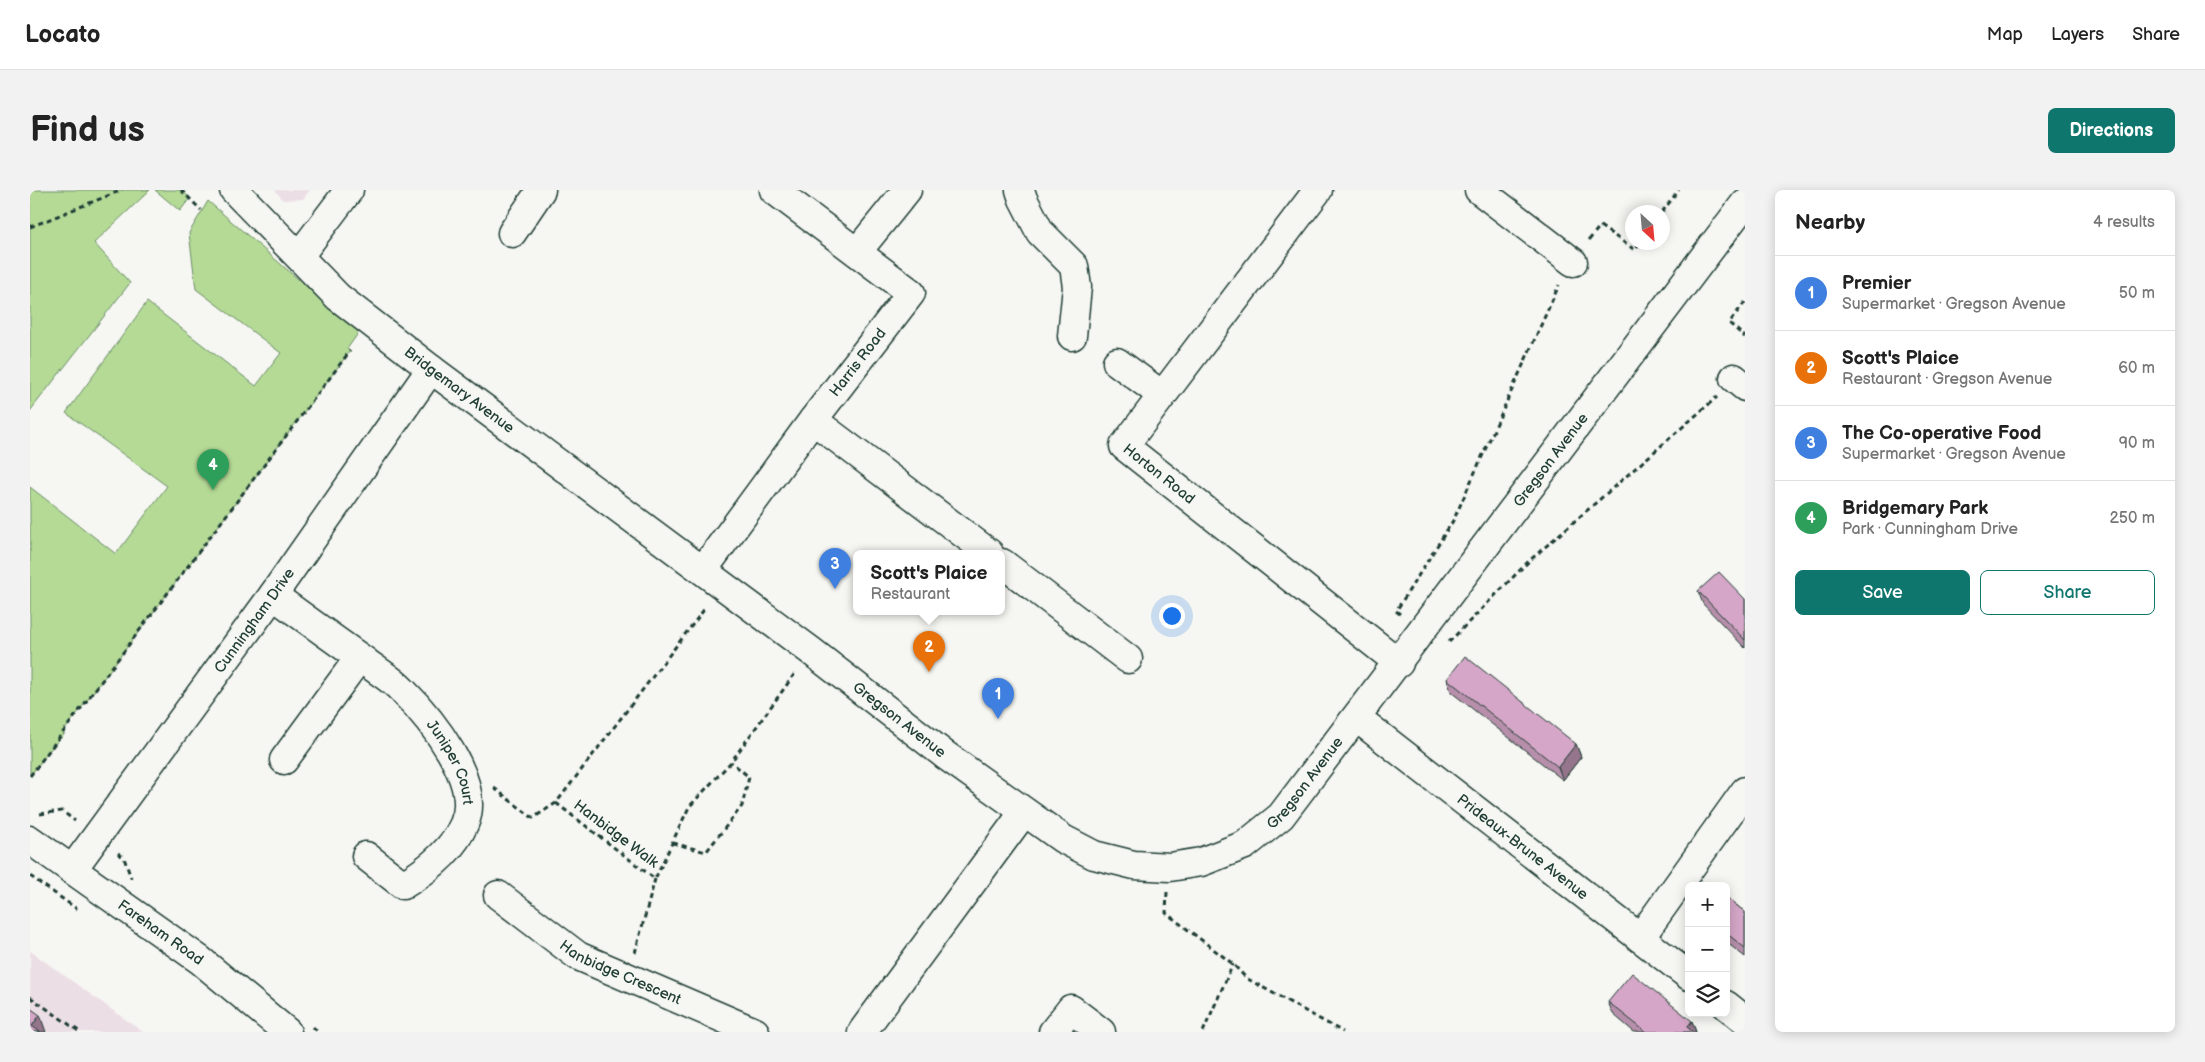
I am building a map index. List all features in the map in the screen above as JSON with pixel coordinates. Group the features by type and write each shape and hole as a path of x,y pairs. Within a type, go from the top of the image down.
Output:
{"street":[{"name":"Bridgemary Avenue","path":"234,190 338,296 432,369 713,578"},
{"path":"299,256 349,190"},
{"path":"512,233 541,190"},
{"name":"Harris Road","path":"713,578 812,420 911,293 774,190"},
{"path":"857,252 907,190"},
{"path":"1020,190 1040,232 1074,266 1077,286 1072,336"},
{"name":"Horton Road","path":"1318,190 1124,446 1399,663"},
{"path":"1479,190 1573,262"},
{"name":"Gregson Avenue","path":"713,578 946,755 1063,839 1094,855 1134,865 1170,867 1201,862 1245,845 1281,816 1399,663 1745,203"},
{"path":"1117,362 1162,395"},
{"name":"Cunningham Drive","path":"72,870 274,595 432,369"},
{"path":"812,420 985,550"},
{"path":"1005,565 1128,659"},
{"name":"Juniper Court","path":"274,595 401,689 435,729 457,761 465,785 469,807 464,825 453,842 425,872 403,885 366,856"},
{"path":"284,760 360,658"},
{"name":"Prideaux-Brune Avenue","path":"1357,718 1685,973"},
{"path":"1640,938 1745,791"},
{"path":"862,1032 1024,812"},
{"name":"Fareham Road","path":"30,840 200,960 287,1032"},
{"name":"Hanbidge Crescent","path":"498,895 578,956 755,1032"},
{"path":"1053,1032 1071,1009 1101,1032"},
{"path":"1730,1009 1745,1020"}],"path":[{"path":"30,227 122,190"},
{"path":"181,190 201,210"},
{"path":"1667,205 1679,190"},
{"path":"1423,631 1396,611 1454,519 1557,289 1573,262 1600,226 1625,243"},
{"path":"1745,302 1729,323 1745,336"},
{"path":"30,776 350,351"},
{"path":"1447,644 1529,561 1726,389 1740,383"},
{"path":"457,761 533,818 556,802 713,578"},
{"name":"Hanbidge Walk","path":"556,802 656,878 689,807 732,762 811,651"},
{"name":"Hanbidge Walk","path":"673,843 706,852 742,806 749,777 732,762"},
{"path":"1170,867 1166,912 1234,964 1246,978 1343,1032"},
{"path":"629,978 656,878"},
{"path":"1203,1032 1234,964"},
{"path":"30,997 80,1032"}],"shaded area":[{"path":"275,190 310,190 303,199 283,200"},
{"path":"30,951 143,1032 30,1032"}],"green space":[{"path":"30,190 150,190 94,243 130,283 30,411"},
{"path":"155,190 181,190 190,198 180,211"},
{"path":"208,201 359,332 347,349 350,351 64,731 64,735 30,776 30,487 116,554 167,486 66,413 147,302 256,386 281,353 196,289 189,233"}],"building":[{"path":"1719,572 1745,599 1745,640 1698,591"},
{"path":"1465,656 1576,744 1558,767 1447,679"},
{"path":"1730,900 1745,912 1745,948 1730,936"},
{"path":"1632,973 1692,1021 1687,1027 1693,1032 1646,1032 1608,1002"},
{"path":"30,1008 40,1015 32,1026 40,1032 30,1032"}],"place":[{"name":"Bridgemary Park","path":"213,490"},
{"name":"The Co-operative Food","path":"835,589"},
{"name":"Scott's Plaice","path":"929,672"},
{"name":"Premier","path":"998,719"}]}
